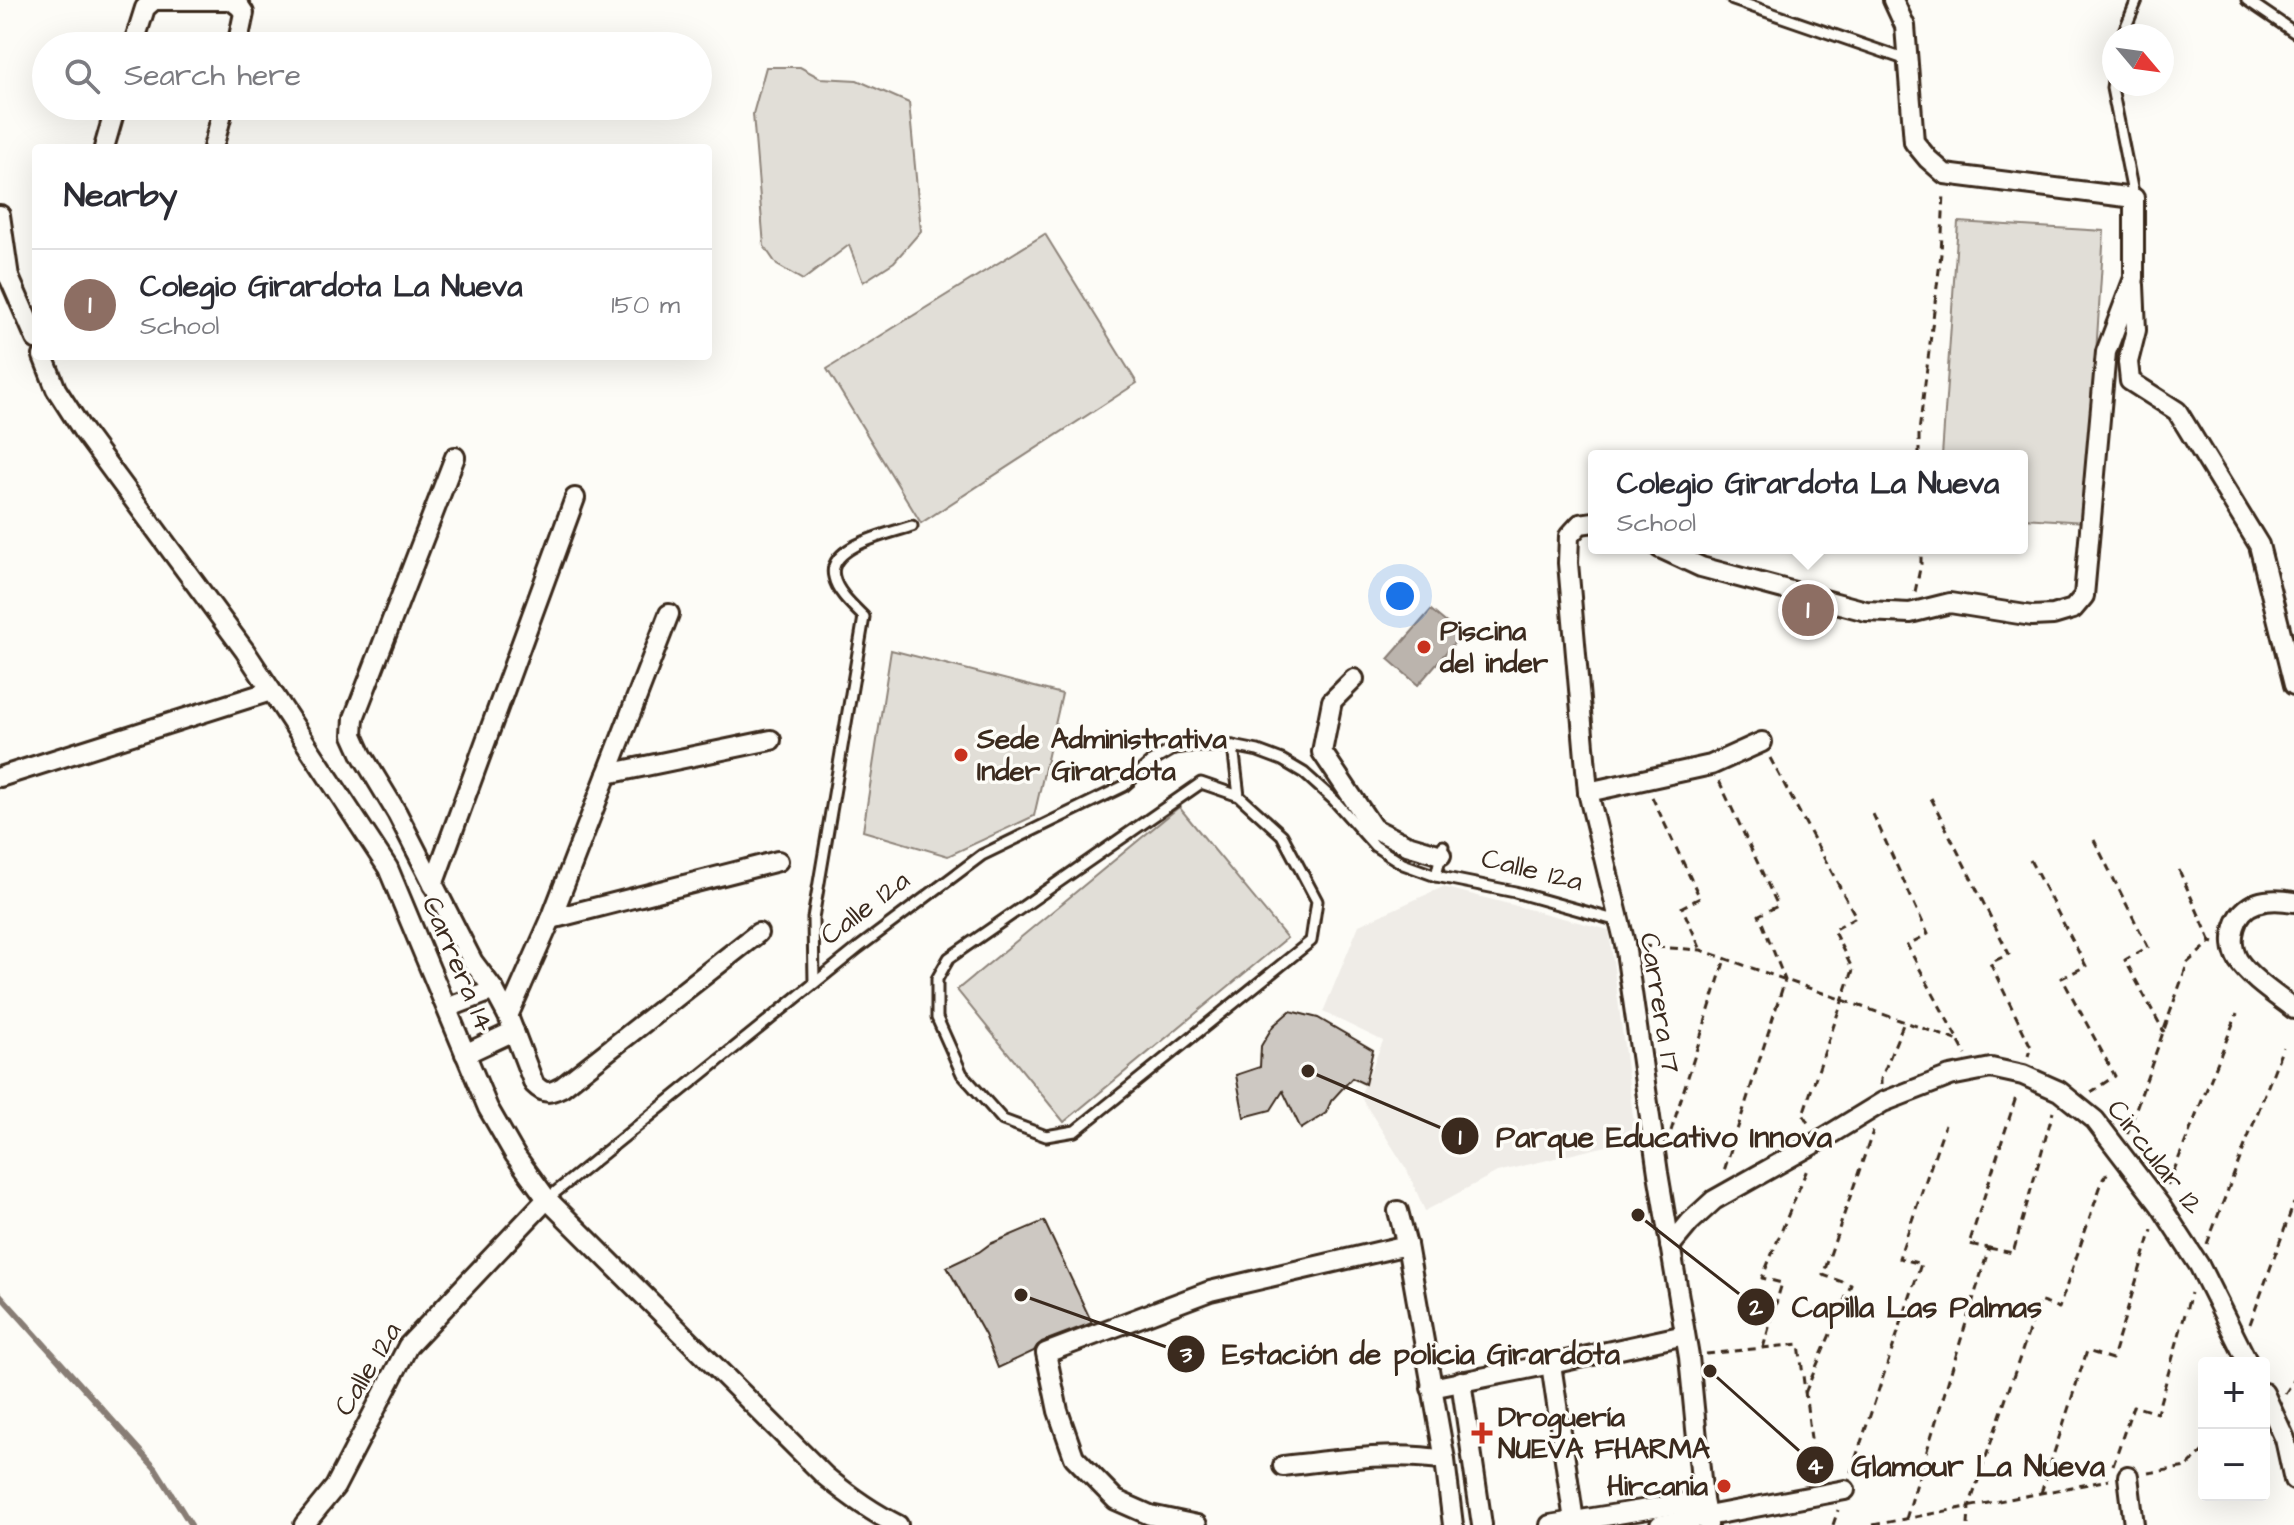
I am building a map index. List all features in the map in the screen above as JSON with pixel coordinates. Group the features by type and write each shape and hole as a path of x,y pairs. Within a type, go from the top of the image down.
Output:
{"street":[{"path":"137,32 145,8 154,0 231,0 244,13 240,32"},
{"path":"1893,0 1905,26 1914,142 1945,174 2134,198 2136,330 2128,362 2130,381 2177,411 2259,545 2294,685"},
{"path":"105,144 112,120"},
{"path":"214,144 220,120"},
{"path":"0,215 4,272 30,307"},
{"path":"1673,554 1701,567 1866,611 1910,613 1950,603 2032,616 2053,615 2073,609 2084,596 2106,352 2134,278"},
{"name":"Carrera 14","path":"45,360 56,389 83,431 245,651 388,868 488,1108 515,1155 547,1199 825,1476 850,1497 898,1525"},
{"path":"455,457 354,718 353,735 397,813 473,962 494,990 534,1084 542,1092 550,1094 562,1087 758,933"},
{"path":"433,885 575,498"},
{"name":"Carrera 17","path":"1588,523 1580,524 1569,536 1570,585 1588,792 1625,944 1689,1357 1706,1514"},
{"path":"465,1054 511,1024 669,614"},
{"path":"1354,679 1332,701 1322,752 1373,828 1407,845 1442,850"},
{"path":"0,777 271,691"},
{"path":"607,774 771,740"},
{"path":"1588,792 1711,765 1762,742"},
{"path":"551,919 778,861"},
{"path":"2294,902 2256,903 2241,913 2234,929 2232,947 2240,962 2294,1009"},
{"path":"447,1008 494,990"},
{"name":"Circular 12","path":"1670,1246 1714,1200 1883,1102 1950,1076 1991,1068 2023,1075 2059,1091 2095,1120 2160,1205 2199,1265 2244,1356"},
{"name":"Calle 12a","path":"304,1525 335,1487 408,1346 547,1199"},
{"path":"1398,1211 1407,1245 1445,1460 1453,1525"},
{"path":"1197,1525 1150,1515 1116,1500 1074,1457 1058,1411 1046,1353 1210,1291 1407,1245"},
{"path":"1431,1388 1685,1335"},
{"path":"1551,1364 1574,1521"},
{"path":"1461,1381 1482,1525"},
{"path":"2270,1406 2285,1439 2294,1480"},
{"path":"1283,1466 1346,1458 1421,1456 1445,1460"},
{"path":"2128,1476 2134,1525"},
{"path":"1660,1525 1845,1490"},
{"path":"1550,1525 1706,1514"}],"lane":[{"path":"1733,0 1908,61"},
{"path":"2127,24 2137,0"},
{"path":"2247,0 2294,32"},
{"path":"2114,96 2134,198"},
{"path":"814,983 813,918 864,617 848,601 832,573 837,559 856,544 912,526"},
{"path":"1233,746 1239,796 1282,835 1317,901 1311,941 1075,1131 1046,1136 1003,1120 962,1074 937,1018 937,979 949,958 1201,783 1239,796"},
{"name":"Calle 12a","path":"547,1199 814,983 982,855 1124,786 1151,762 1175,748 1233,746 1282,760 1304,773 1334,800 1375,846 1403,864 1436,876 1515,892 1618,921"},
{"path":"1436,876 1442,850"}],"path":[{"path":"1919,450 1941,254 1945,174"},
{"path":"1910,613 1921,554"},
{"path":"1762,742 1856,917 1833,930 1853,970 1803,1114 1819,1141 1762,1278 1782,1283 1763,1348"},
{"path":"1711,765 1778,906 1759,915 1785,980 1714,1200"},
{"path":"1643,779 1700,898 1682,907 1701,950"},
{"path":"1931,798 2009,954 1990,963 2031,1047 1969,1244 2013,1253 2059,1091"},
{"path":"1873,814 1928,934 1907,945 1974,1069"},
{"path":"2094,840 2148,947 2125,960 2164,1032"},
{"path":"2030,860 2086,966 2062,978 2115,1076 2075,1104"},
{"path":"2179,870 2211,942"},
{"path":"1968,1525 1969,1507 2039,1301 2059,1308 2103,1179 2121,1153 2188,962 2211,942"},
{"path":"2211,942 2232,947"},
{"path":"1625,944 1701,950 1959,1041"},
{"path":"1671,1130 1725,959"},
{"path":"2041,1493 2087,1351 2112,1359 2160,1205 2237,1014"},
{"path":"1805,1393 1851,1285 1823,1275 1883,1102 1881,1079 1904,1022"},
{"path":"1833,1525 1921,1264 1899,1258 1945,1125"},
{"path":"2244,1356 2294,1203"},
{"path":"1906,1519 1989,1248"},
{"path":"1689,1357 1799,1344 1818,1494"},
{"path":"1873,1525 2187,1467 2198,1456"}],"shaded area":[{"path":"766,67 800,67 820,78 857,80 909,103 921,231 894,262 863,282 849,245 803,280 777,265 764,246 753,114"},
{"path":"1958,222 2104,231 2085,522 2028,518 2028,450 1942,450"},
{"path":"1045,234 1137,383 921,523 827,369"},
{"name":"Piscina del inder","path":"1431,610 1461,635 1418,685 1388,659"},
{"name":"Sede Administrativa Inder Girardota","path":"891,650 1062,694 1034,816 948,856 863,831"},
{"path":"1179,807 1287,938 1064,1122 957,990"},
{"path":"1443,887 1609,930 1636,1139 1497,1172 1425,1211 1407,1170 1360,1096 1383,1041 1323,1012 1359,925"}],"building":[{"path":"1290,1011 1318,1018 1373,1050 1365,1084 1352,1078 1331,1101 1326,1113 1301,1129 1283,1091 1271,1110 1244,1117 1236,1075 1260,1067 1261,1046 1273,1026"},
{"path":"1044,1221 1092,1323 1042,1342 1034,1351 998,1368 985,1335 947,1267"}],"waterway":[{"path":"0,1295 156,1469 191,1525"}],"place":[{"name":"Colegio Girardota La Nueva","path":"1808,610"},
{"name":"Piscina del inder","path":"1424,647"},
{"name":"Sede Administrativa Inder Girardota","path":"961,755"},
{"name":"Parque Educativo Innova","path":"1308,1071"},
{"name":"Capilla Las Palmas","path":"1638,1215"},
{"name":"Estación de policia Girardota","path":"1021,1295"},
{"name":"Glamour La Nueva","path":"1710,1371"},
{"name":"Droguería NUEVA FHARMA","path":"1482,1433"},
{"name":"Hircania","path":"1724,1486"}]}
